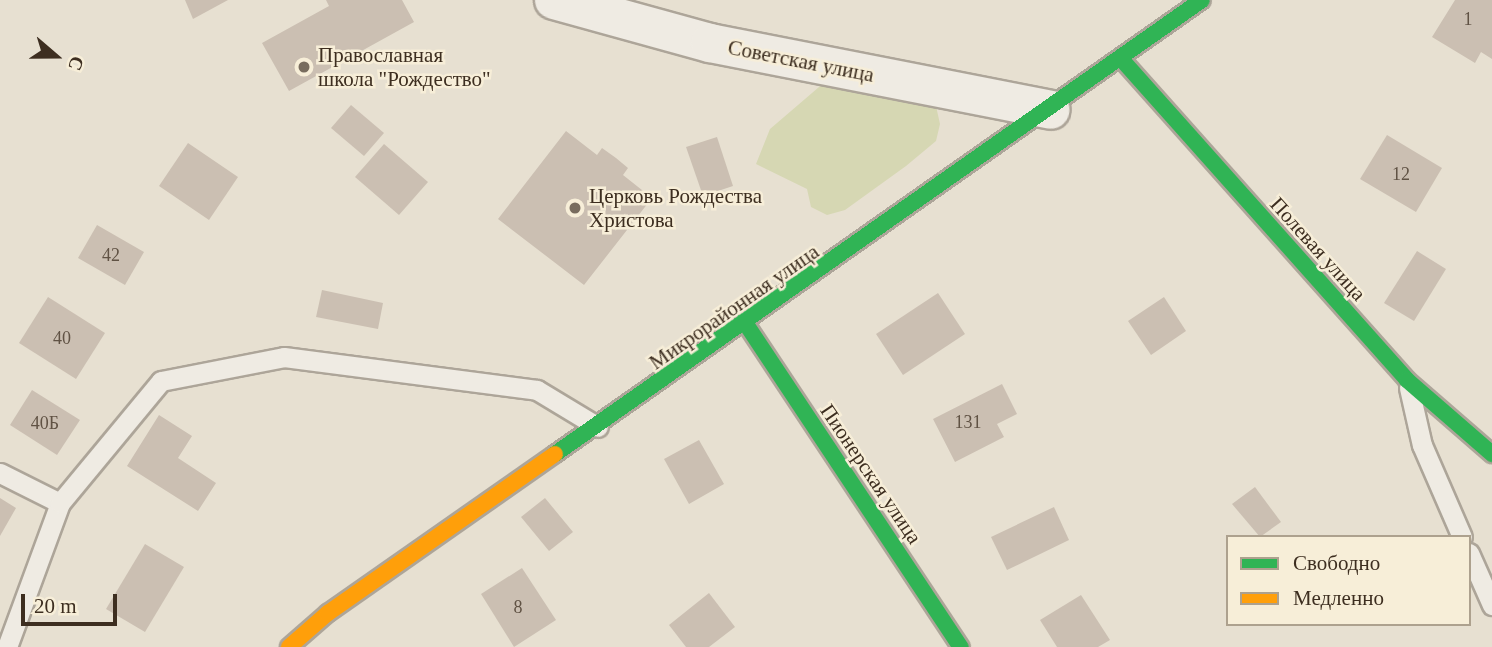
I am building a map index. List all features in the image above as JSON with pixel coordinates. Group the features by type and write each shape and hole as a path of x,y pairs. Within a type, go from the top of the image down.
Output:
{"street":[{"name":"Советская улица","path":"554,0 710,43 1050,110"},
{"name":"Микрорайонная улица","path":"289,647 328,612 1123,61 1202,0"},
{"name":"Полевая улица","path":"1123,61 1407,380 1492,454"},
{"name":"Пионерская улица","path":"746,324 961,647"}],"lane":[{"path":"7,647 60,503 161,381 284,357 537,390 598,427"},
{"path":"1407,380 1422,445 1461,535"},
{"path":"0,473 60,503"},
{"path":"1471,558 1492,605"}],"green space":[{"path":"826,81 936,106 940,124 936,141 906,166 845,210 827,215 811,207 807,189 756,164 770,129"}],"building":[{"path":"185,0 228,0 193,19"},
{"name":"Православная школа \"Рождество\"","path":"326,0 402,0 414,22 289,91 262,43 329,6"},
{"path":"1455,0 1492,0 1492,59 1481,52 1475,63 1432,37"},
{"path":"351,105 384,133 364,156 331,128"},
{"name":"Церковь Рождества Христова","path":"566,131 597,155 602,148 616,158 628,168 623,175 652,198 584,285 498,219"},
{"path":"1387,135 1442,168 1416,212 1360,179"},
{"path":"717,137 733,186 703,196 686,147"},
{"path":"188,143 238,177 209,220 159,186"},
{"path":"384,144 428,182 399,215 355,177"},
{"path":"97,225 144,252 125,285 78,258"},
{"path":"1417,251 1446,269 1414,321 1384,303"},
{"path":"322,290 383,303 378,329 316,317"},
{"path":"938,293 965,334 903,375 876,334"},
{"path":"48,297 105,333 76,379 19,343"},
{"path":"1164,297 1186,331 1151,355 1128,321"},
{"path":"1002,384 1017,414 997,424 1004,437 955,462 933,419"},
{"path":"32,390 80,420 57,455 10,425"},
{"path":"159,415 192,436 178,458 216,483 198,511 127,466"},
{"path":"699,440 724,484 689,504 664,459"},
{"path":"1255,487 1281,522 1263,535 1258,535 1232,504"},
{"path":"0,498 16,508 0,536"},
{"path":"545,498 573,532 549,551 521,517"},
{"path":"1054,507 1069,540 1007,570 991,537"},
{"path":"145,544 184,567 145,632 106,609"},
{"path":"522,568 556,620 514,647 481,594"},
{"path":"709,593 735,627 709,647 686,647 669,625"},
{"path":"1081,595 1110,640 1098,647 1057,647 1040,620"}],"traffic: fast":[{"path":"555,454 1202,0"},
{"path":"1123,61 1407,380 1492,454"},
{"path":"746,324 961,647"}],"traffic: slow":[{"path":"289,647 328,613 555,454"}],"place":[{"name":"Православная школа \"Рождество\"","path":"304,67"},
{"name":"Церковь Рождества Христова","path":"575,208"}]}
